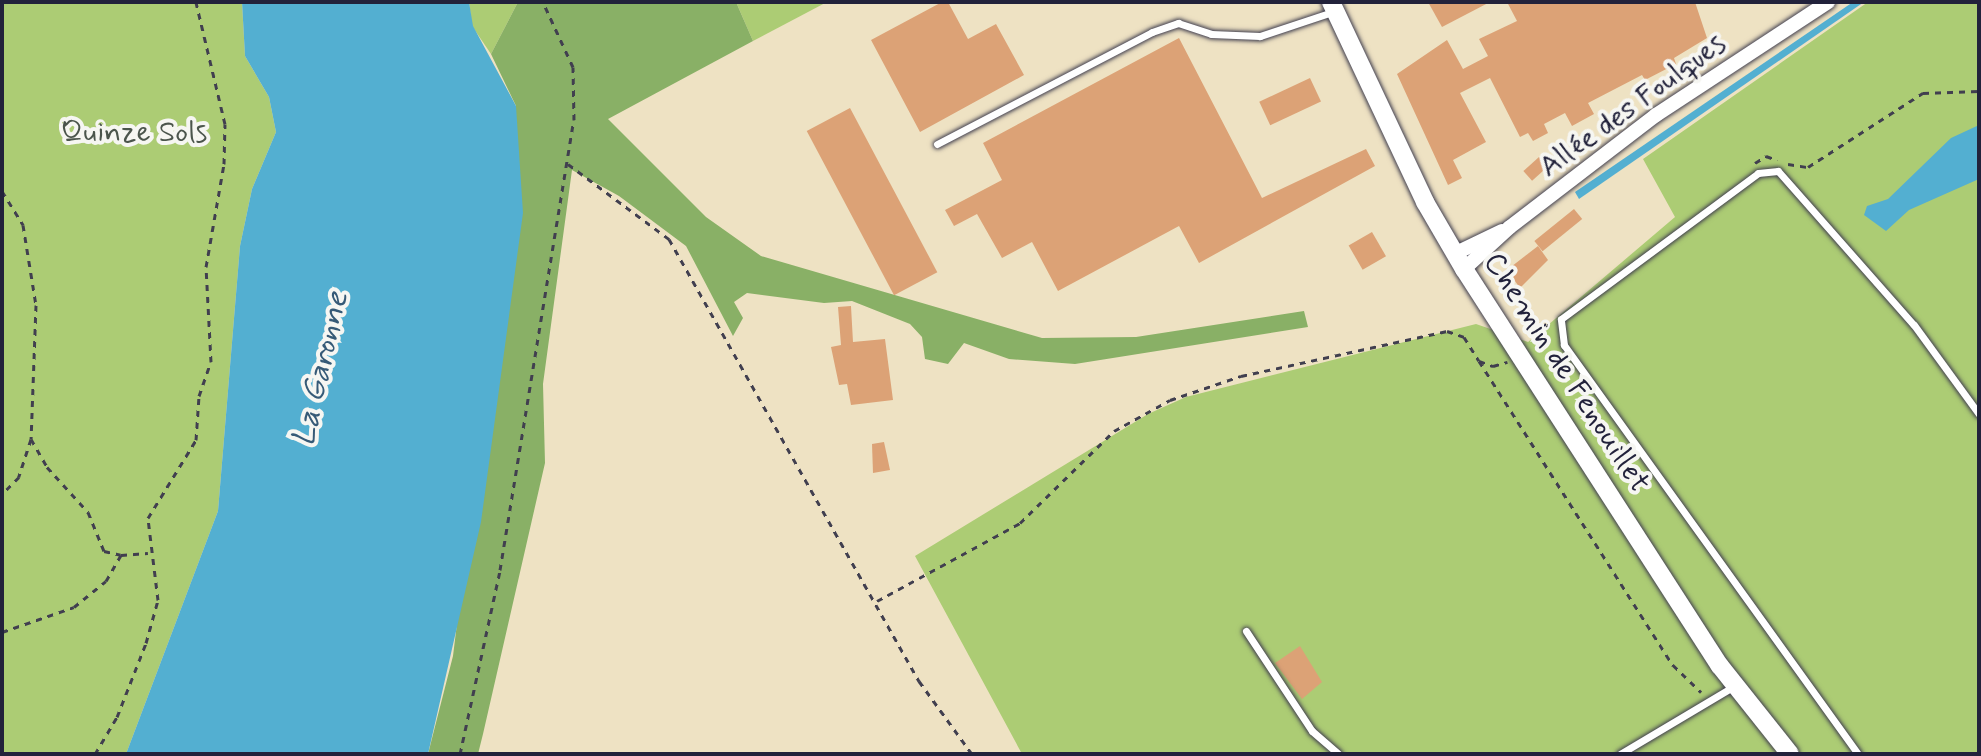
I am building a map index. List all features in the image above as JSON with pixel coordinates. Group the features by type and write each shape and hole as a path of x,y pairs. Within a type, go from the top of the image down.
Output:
{"street":[{"name":"Allée des Foulques","path":"1459,262 1510,227 1656,115 1828,2"},
{"name":"Chemin de Fenouillet","path":"1333,7 1459,262 1736,685 1790,754"}],"lane":[{"path":"937,144 1152,32 1178,23 1211,34 1260,36 1333,7"},
{"path":"1858,754 1564,345 1561,319 1758,173 1778,171 1914,325 1979,414"},
{"path":"1246,631 1312,731 1338,754"},
{"path":"1620,754 1736,685"}],"path":[{"path":"95,754 117,717 158,600 148,518 196,440 199,396 211,362 206,267 224,164 225,124 196,2"},
{"path":"460,754 500,570 574,120 573,67 543,2"},
{"path":"2,150 2,191 23,225 36,305 31,439 19,477 2,494"},
{"path":"568,164 669,239 877,601 919,681 972,754"},
{"path":"877,601 1020,523 1114,431 1170,400 1241,376 1447,331 1464,337 1673,665 1709,701"},
{"path":"1479,361 1493,366 1518,361"},
{"path":"31,439 47,467 88,512 104,551 121,555 150,553"},
{"path":"2,632 74,607 106,581 121,555"}],"green space":[{"name":"Quinze Sols","path":"2,2 242,2 245,56 269,97 276,132 252,189 240,246 218,511 126,754 2,754"},
{"path":"469,2 518,2 491,54 472,26"},
{"path":"518,2 736,2 753,41 608,119 706,217 761,256 1042,338 1136,337 1304,311 1308,327 1075,364 1009,359 964,343 948,364 925,359 922,337 910,324 852,301 824,303 747,293 734,302 743,318 733,336 686,246 619,196 572,170 543,384 545,463 483,734 478,754 428,754 453,656 516,144 516,106 491,54"},
{"path":"736,2 827,2 753,41"},
{"path":"1868,2 1979,2 1979,754 1022,754 915,556 1148,414 1186,397 1476,324 1528,342 1675,217 1643,159"}],"water":[{"name":"La Garonne","path":"242,2 469,2 473,26 516,106 523,213 481,522 428,754 126,754 218,511 240,246 252,189 276,132 269,97 245,56"},
{"path":"1853,2 1864,2 1579,199 1575,192"},
{"path":"1979,125 1979,179 1909,210 1886,231 1864,215 1867,206 1888,199 1951,138"}],"building":[{"path":"942,2 948,2 968,39 996,24 1024,75 920,132 871,40"},
{"path":"1428,2 1490,2 1442,27"},
{"path":"1507,2 1695,2 1707,38 1674,58 1676,64 1645,80 1642,75 1588,103 1594,114 1572,126 1565,113 1544,124 1548,133 1533,141 1528,133 1520,137 1490,78 1460,93 1486,142 1453,160 1462,178 1448,185 1397,74 1447,40 1463,69 1488,56 1479,39 1517,21"},
{"path":"1179,38 1262,198 1366,149 1375,166 1199,263 1179,226 1058,291 1032,242 1002,258 977,214 954,226 945,210 1002,180 983,143"},
{"path":"1310,78 1321,102 1270,125 1259,102"},
{"path":"850,108 937,272 894,295 807,131"},
{"path":"1539,157 1548,167 1532,181 1523,171"},
{"path":"1574,209 1582,219 1543,251 1534,241"},
{"path":"1372,232 1386,256 1363,270 1349,246"},
{"path":"1538,246 1548,260 1520,288 1507,270"},
{"path":"851,306 853,342 885,339 893,400 851,405 847,384 839,385 831,347 841,345 838,307"},
{"path":"884,442 890,470 873,473 872,444"},
{"path":"1300,646 1322,682 1302,699 1275,663"}]}
